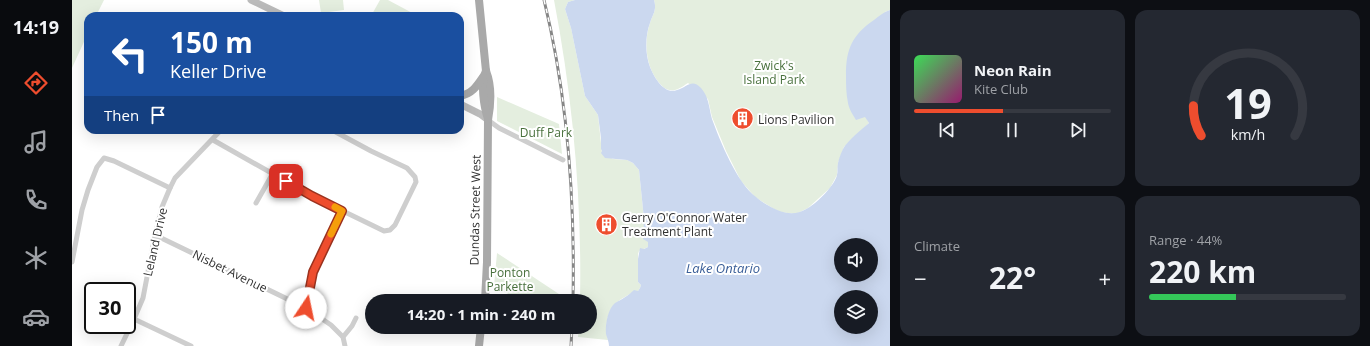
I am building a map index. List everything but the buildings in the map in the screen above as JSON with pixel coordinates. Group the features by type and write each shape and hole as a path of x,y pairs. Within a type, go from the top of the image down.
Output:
{"main road":[{"path":"251,0 273,12"},
{"name":"Dundas Street West","path":"479,0 485,74 484,110 488,120 485,294"},
{"path":"464,95 472,91 485,74"},
{"path":"464,106 488,120"},
{"path":"478,346 480,334"}],"street":[{"path":"488,120 499,128 563,160"},
{"name":"Leland Drive","path":"136,314 143,298 162,207 170,188 175,178 218,134"},
{"path":"213,140 312,196 384,231 390,230 395,225 416,182 415,177 407,168 339,134"},
{"path":"72,262 82,210 97,167 101,160 104,158 114,161 170,188"},
{"path":"256,203 273,173"},
{"path":"306,308 313,272 342,211"},
{"name":"Nisbet Avenue","path":"155,235 306,308 332,325 343,337"},
{"path":"345,346 343,337 352,326 356,318"},
{"path":"136,320 191,346"},
{"name":"Leland Drive","path":"121,346 127,334"}],"green space":[{"path":"72,0 104,0 98,12 84,12 84,42 72,68"},
{"path":"319,0 343,0 344,10 321,12"},
{"path":"380,0 388,0 410,12 373,12"},
{"path":"554,0 575,0 568,2 565,9 571,28 585,96 598,115 602,153 613,159 627,160 633,163 639,170 644,228 648,247 639,251 638,254 638,282 641,285 640,288 638,291 634,291 617,302 608,316 608,340 578,337 578,334 597,334 597,294 580,294 578,187 571,112 561,37"},
{"name":"Zwick's Island Park","path":"654,0 890,0 890,10 885,12 866,117 869,123 844,147 838,163 837,175 830,188 808,208 796,214 779,212 755,197 741,181 726,151 712,117 708,99 688,83 678,89 668,90 656,79 649,64 646,47 648,31 655,9"},
{"name":"Duff Park","path":"497,97 559,124 562,154 497,121"},
{"name":"Ponton Parkette","path":"497,253 559,294 508,294 494,286"}],"water":[{"name":"Lake Ontario","path":"575,0 654,0 655,9 648,28 646,45 648,62 657,80 664,88 672,91 692,83 698,85 704,91 712,119 724,150 742,182 749,191 761,201 785,213 803,211 812,206 821,198 836,179 838,161 843,149 851,139 869,123 865,117 856,120 851,112 846,85 847,58 852,43 860,31 890,10 890,346 609,346 606,330 609,313 615,303 634,290 638,291 640,288 641,285 638,282 638,259 640,248 644,249 648,247 648,242 643,239 644,219 639,170 633,163 627,160 605,158 601,153 598,115 585,96 571,28 565,9 568,2"}],"railway":[{"path":"544,0 559,74 568,150 573,226 573,294"},
{"path":"571,346 572,334"}],"slow traffic":[{"path":"331,234 342,211 335,207"}],"place":[{"name":"Lions Pavilion","path":"743,119"},
{"name":"Gerry O'Connor Water Treatment Plant","path":"606,224"}],"route":[{"path":"286,181 342,211 313,272 306,308"}]}
